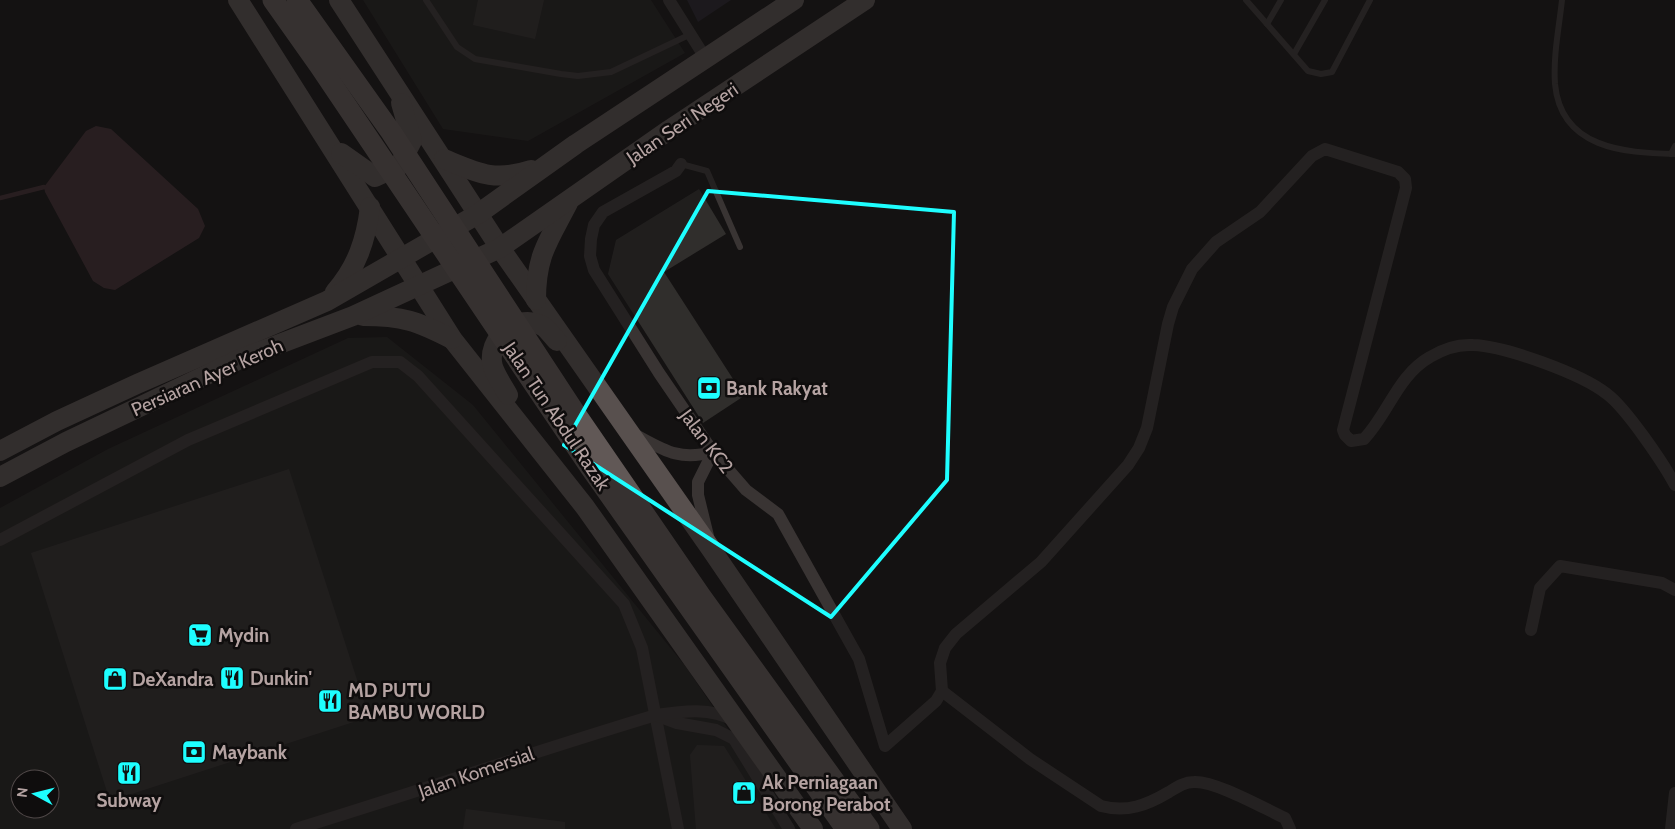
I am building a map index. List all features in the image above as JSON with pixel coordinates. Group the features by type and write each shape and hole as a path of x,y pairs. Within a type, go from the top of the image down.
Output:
{"highway":[{"name":"Jalan Tun Abdul Razak","path":"273,0 590,467 846,829"},
{"name":"Jalan Tun Abdul Razak","path":"297,0 391,132 577,416 702,598 869,829"}],"main road":[{"path":"238,0 370,207 418,288 453,340 585,507 813,829"},
{"path":"339,0 396,84 500,248 711,549 902,829"},
{"path":"478,214 543,166 794,0"},
{"name":"Jalan Seri Negeri","path":"418,288 500,248 865,0"},
{"path":"328,141 355,164 375,177 399,166 412,141 396,84"},
{"path":"444,158 470,170 509,177 543,166"},
{"path":"536,300 536,274 541,254 570,199"},
{"path":"327,301 345,282 358,259 366,234 370,207"},
{"name":"Persiaran Ayer Keroh","path":"0,451 57,421 137,384 327,301 478,214"},
{"name":"Persiaran Ayer Keroh","path":"0,477 66,442 240,359 353,316 418,288"},
{"path":"353,316 390,316 411,319 453,340"},
{"path":"531,438 493,366 494,345 506,328 527,321 544,327 593,382"},
{"path":"884,804 884,829"}],"street":[{"path":"669,0 706,59"},
{"path":"1290,829 1285,818 1202,782 1183,784 1138,807 1113,809 1092,801 1030,759 942,691 940,663 945,648 956,634 1041,562 1115,480 1139,448 1153,405 1173,307 1192,269 1210,248 1260,212 1312,156 1325,149 1398,172 1405,178 1406,188 1344,430 1345,436 1351,441 1364,439 1402,382 1413,369 1428,357 1455,346 1488,346 1572,375 1608,394 1668,472 1675,485"},
{"name":"Jalan KC2","path":"681,164 676,171 603,212 594,225 590,256 599,278 659,373 713,452 746,490 778,514 859,659 886,746 936,701 942,691"},
{"path":"0,540 188,440 372,362 400,362 418,376 624,604 642,648 678,829"},
{"path":"628,431 676,456 694,457 713,452"},
{"path":"711,549 698,495 698,482 713,452"},
{"path":"1531,630 1540,588 1560,566 1662,583 1675,590"},
{"name":"Jalan Komersial","path":"296,829 427,789 529,753 656,715 674,712 710,712 725,716 739,724"},
{"path":"656,715 677,723 716,730 734,739 789,829"},
{"path":"1671,829 1675,793"}],"lane":[{"path":"426,0 457,47 475,59 560,74 586,76 611,72 691,34"},
{"path":"1246,0 1308,71 1320,74 1332,72 1370,0"},
{"path":"1267,24 1281,0"},
{"path":"1294,54 1325,0"},
{"path":"1562,0 1555,60 1555,84 1560,108 1570,125 1596,142 1612,149 1673,154 1675,146"},
{"path":"681,164 707,171 740,247"}],"highlighted area":[{"path":"708,191 954,212 947,480 831,617 564,445"}],"shaded area":[{"path":"363,0 651,0 685,53 528,141 443,129"},
{"path":"687,0 731,0 698,22"},
{"path":"96,126 111,129 198,209 205,226 199,238 115,290 104,288 93,281 44,187 86,131"},
{"path":"387,337 473,405 686,667 796,829 0,829 0,508 108,449 348,338"}],"building":[{"path":"478,0 544,0 535,39 473,25"},
{"path":"699,189 726,234 664,272 744,396 703,423 608,274 616,240"},
{"name":"Mydin","path":"289,469 369,717 110,801 31,553"},
{"path":"697,745 724,746 776,829 696,829 690,755"},
{"path":"466,809 565,822 565,829 463,829"}],"waterway":[{"path":"0,198 44,187"}],"place":[{"name":"Bank Rakyat","path":"709,388"},
{"name":"Mydin","path":"200,635"},
{"name":"Dunkin'","path":"232,678"},
{"name":"DeXandra","path":"115,679"},
{"name":"MD PUTU BAMBU WORLD","path":"330,701"},
{"name":"Maybank","path":"194,752"},
{"name":"Subway","path":"129,773"},
{"name":"Ak Perniagaan Borong Perabot","path":"744,793"}]}
